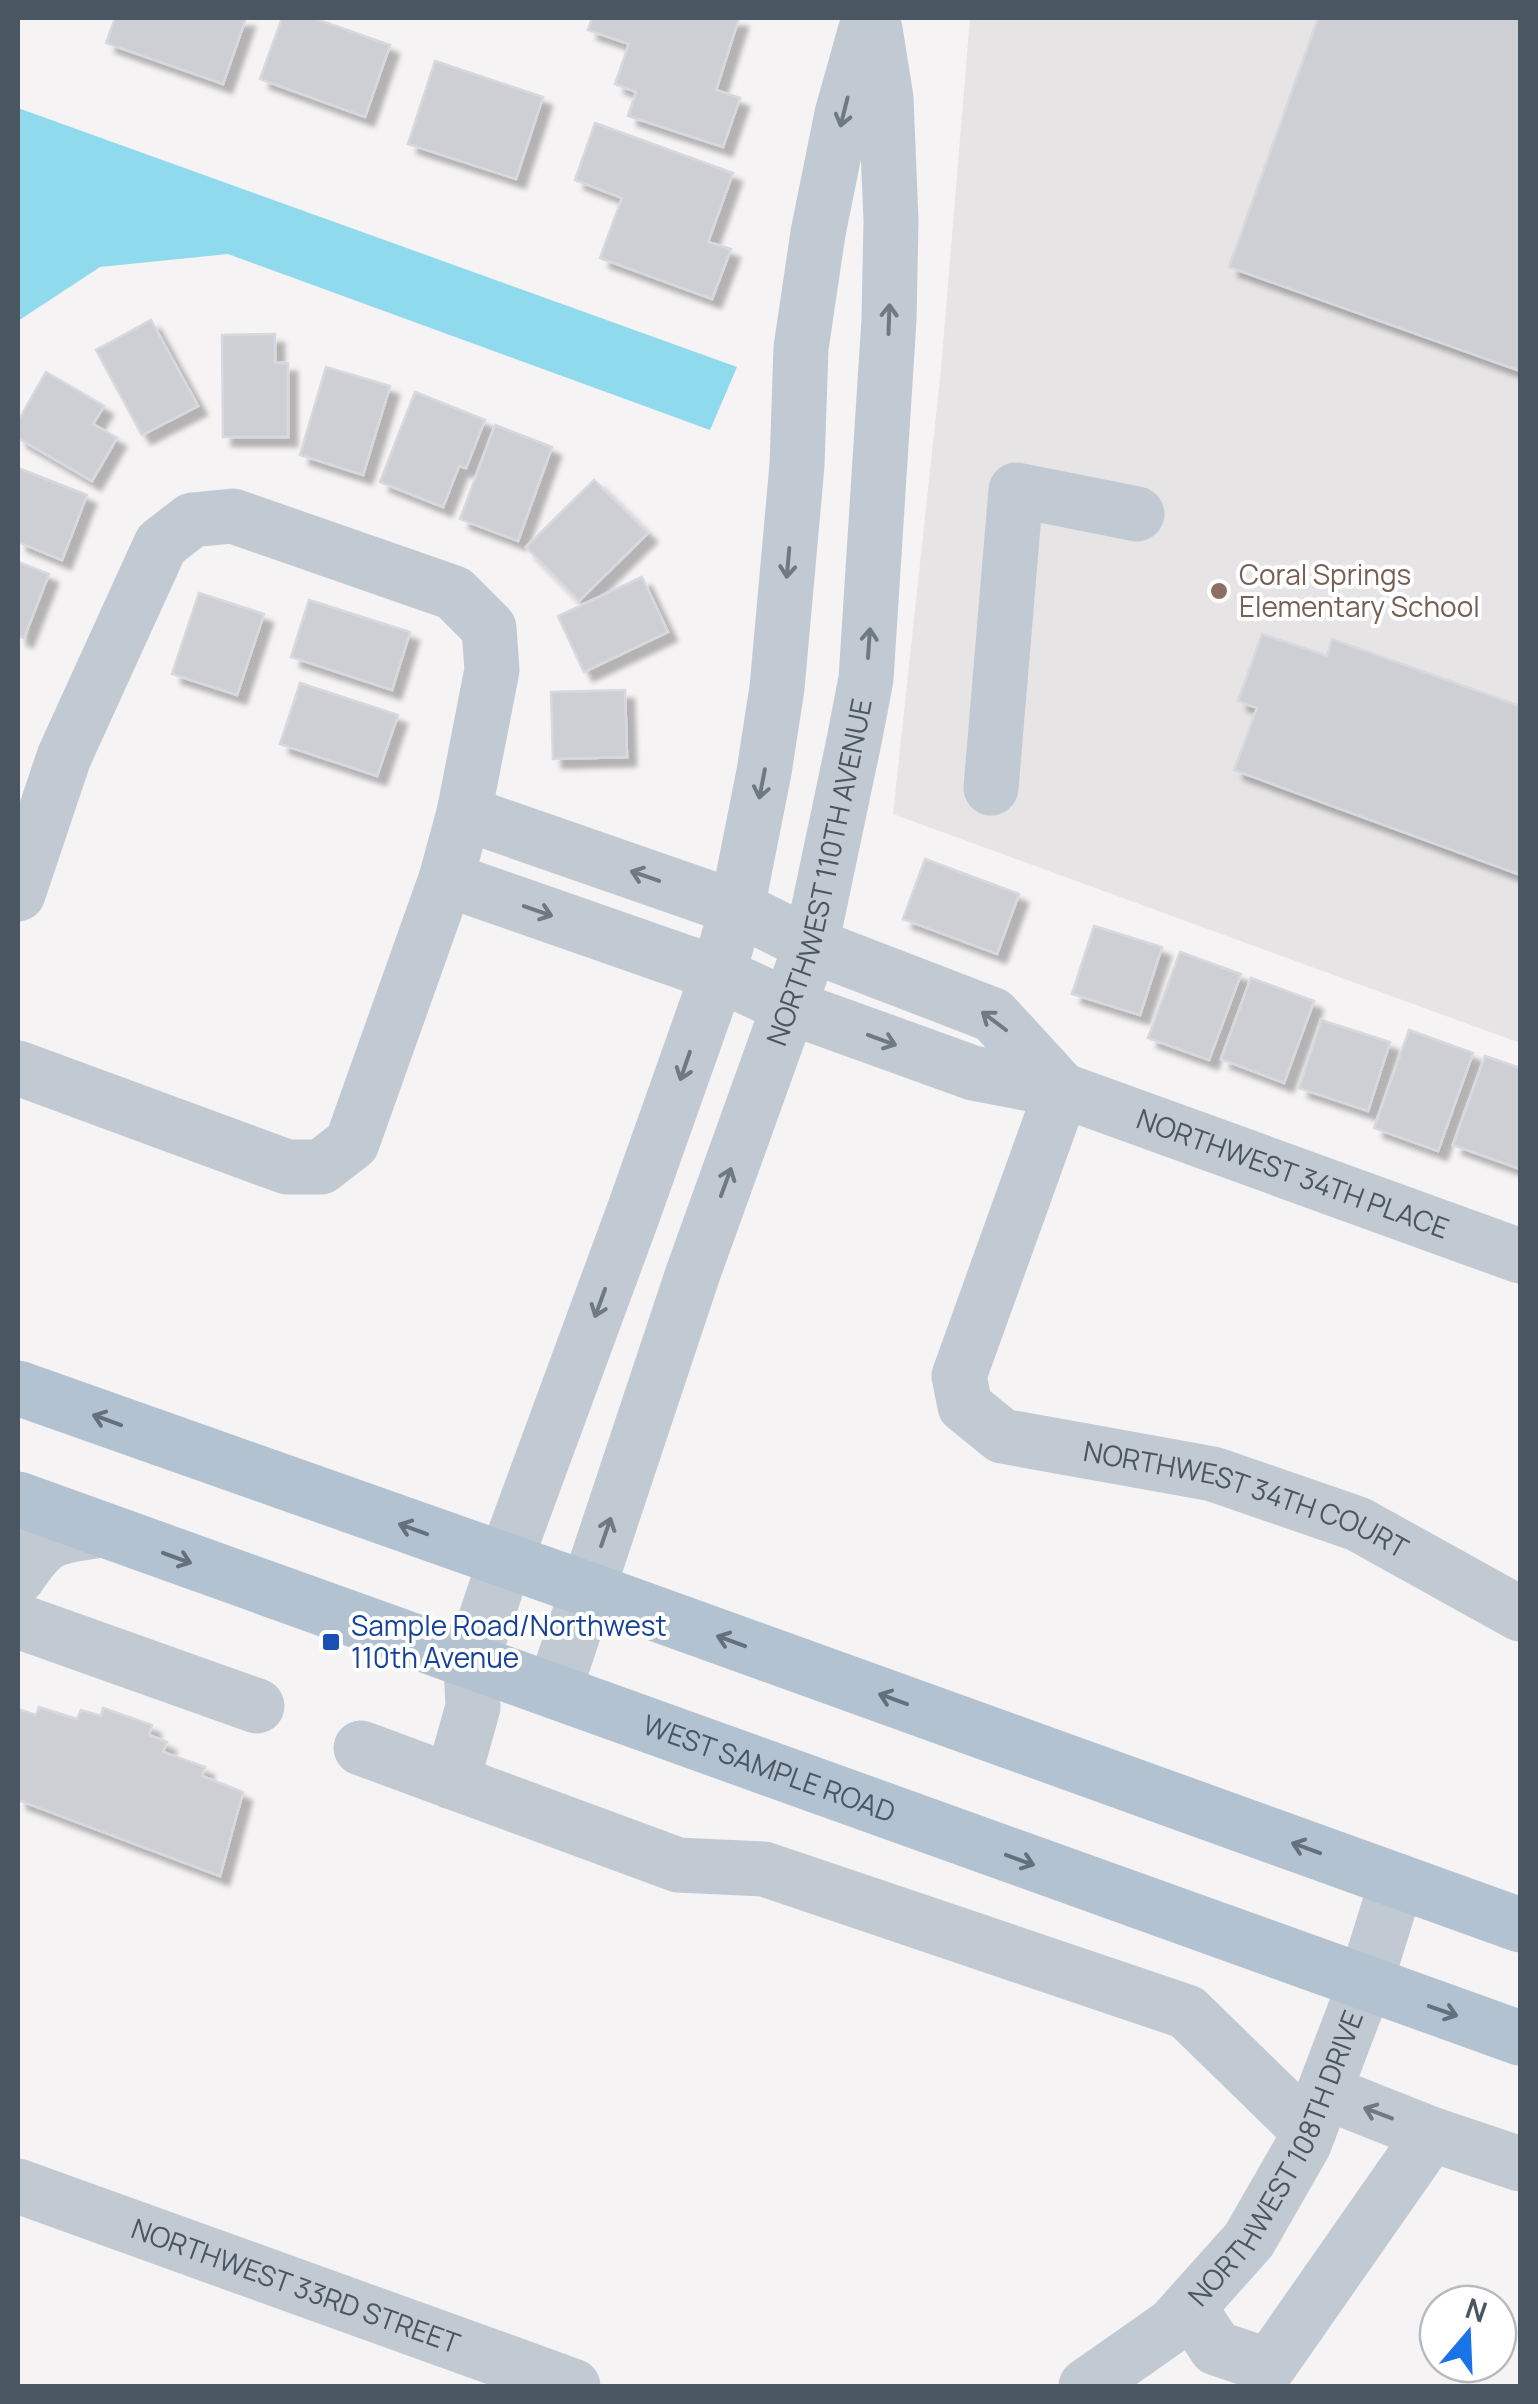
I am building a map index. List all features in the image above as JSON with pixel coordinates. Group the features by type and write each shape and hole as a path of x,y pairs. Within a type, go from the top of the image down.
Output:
{"main road":[{"path":"18,1388 1520,1925"},
{"name":"WEST SAMPLE ROAD","path":"18,1499 1520,2038"}],"street":[{"name":"NORTHWEST 110TH AVENUE","path":"452,1782 473,1707 471,1663 718,974 737,908 777,688 797,466 801,348 818,233 842,114 871,18"},
{"name":"NORTHWEST 110TH AVENUE","path":"554,1690 692,1273 811,945 866,679 889,320 891,221 886,98 871,18"},
{"path":"991,788 1016,490 1138,514"},
{"path":"18,894 64,757 161,544 192,520 233,516 454,593 489,628 492,670 464,813 446,879 352,1144 321,1167 287,1167 18,1068"},
{"name":"NORTHWEST 34TH PLACE","path":"464,813 737,908 811,945 992,1015 1062,1090"},
{"name":"NORTHWEST 34TH PLACE","path":"446,879 718,974 790,1007 974,1072 1062,1090 1520,1256"},
{"name":"NORTHWEST 34TH COURT","path":"1062,1090 959,1376 966,1406 1002,1436 1214,1474 1358,1524 1520,1614"},
{"path":"18,1577 35,1552 53,1538 100,1530"},
{"path":"18,1621 256,1706"},
{"path":"361,1748 678,1864 764,1869 1187,2012 1317,2112 1431,2134 1520,2164"},
{"name":"NORTHWEST 108TH DRIVE","path":"1086,2386 1173,2325 1202,2328 1317,2112 1398,1880"},
{"path":"1202,2328 1270,2366 1431,2134"},
{"name":"NORTHWEST 33RD STREET","path":"18,2186 573,2386"}],"shaded area":[{"name":"Coral Springs Elementary School","path":"970,18 1520,18 1520,1043 893,814 941,369"}],"water":[{"path":"18,108 737,367 710,430 228,254 100,267 18,321"}],"building":[{"path":"115,18 246,18 223,84 106,43"},
{"path":"282,18 313,18 390,45 365,117 260,79"},
{"path":"592,18 739,18 716,90 740,98 723,147 628,116 636,92 615,84 629,44 588,30"},
{"path":"1318,18 1520,18 1520,371 1229,267"},
{"path":"435,61 543,97 516,179 408,144"},
{"path":"595,123 733,173 708,242 731,249 712,299 600,258 622,198 575,180"},
{"path":"151,320 198,406 142,435 96,350"},
{"path":"275,334 275,363 288,363 288,437 223,437 222,335"},
{"path":"326,367 390,386 363,475 300,455"},
{"path":"46,372 104,406 93,424 117,438 92,481 18,438 18,421"},
{"path":"415,392 485,420 466,468 459,466 443,507 380,482"},
{"path":"495,425 552,447 518,541 460,519"},
{"path":"18,468 87,495 62,560 18,542"},
{"path":"594,480 648,533 579,601 526,547"},
{"path":"18,562 49,574 24,638 18,636"},
{"path":"642,577 668,632 584,672 558,616"},
{"path":"199,593 264,614 237,695 172,674"},
{"path":"309,600 410,632 392,690 291,657"},
{"path":"1262,634 1327,656 1332,639 1520,706 1518,874 1234,770 1257,708 1238,701"},
{"path":"300,683 398,715 377,776 280,744"},
{"path":"625,690 627,757 553,759 551,692"},
{"path":"925,859 1019,894 997,954 903,919"},
{"path":"1094,926 1162,947 1140,1015 1072,994"},
{"path":"1180,952 1241,974 1209,1060 1148,1038"},
{"path":"1251,978 1314,1001 1284,1083 1221,1059"},
{"path":"1321,1020 1390,1042 1368,1111 1299,1088"},
{"path":"1409,1030 1473,1053 1438,1151 1374,1128"},
{"path":"1485,1056 1520,1068 1520,1169 1453,1145"},
{"path":"39,1707 77,1719 81,1710 101,1716 103,1708 152,1725 149,1735 167,1742 163,1752 205,1767 202,1776 243,1792 220,1876 18,1800 18,1709 36,1715"}],"place":[{"name":"Coral Springs Elementary School","path":"1219,591"},
{"name":"Sample Road/Northwest 110th Avenue","path":"331,1642"}]}
